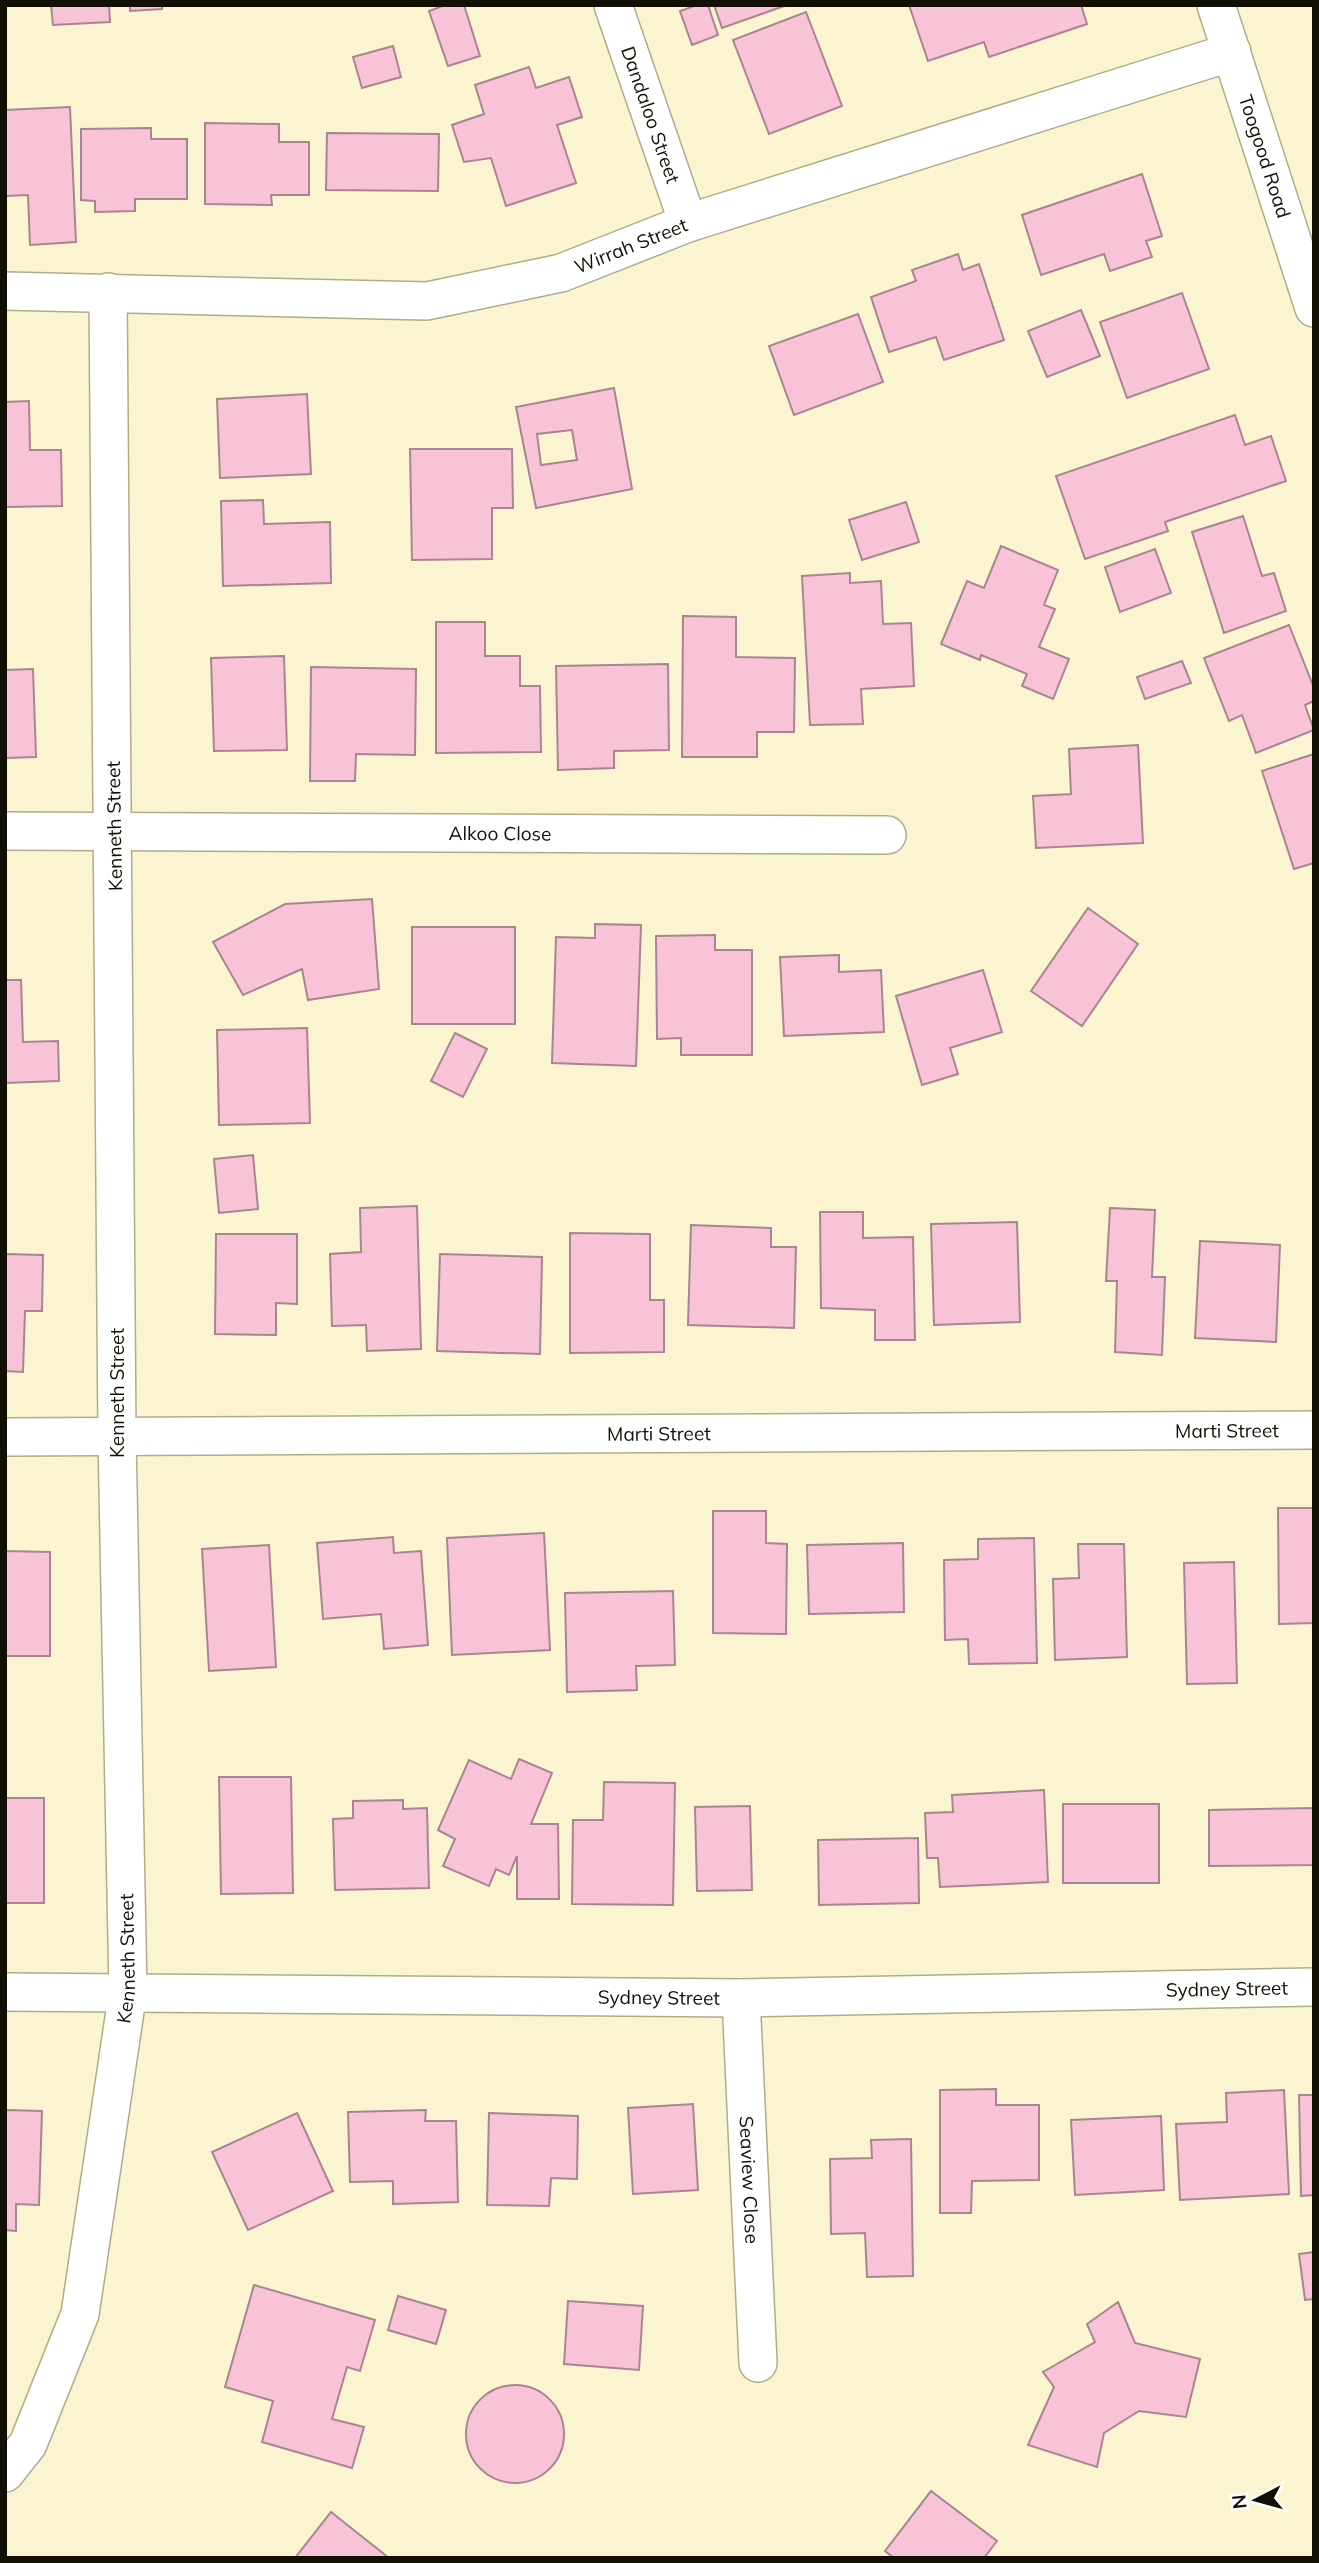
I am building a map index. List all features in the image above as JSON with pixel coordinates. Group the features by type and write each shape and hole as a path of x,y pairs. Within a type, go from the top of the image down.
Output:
{"street":[{"name":"Dandaloo Street","path":"613,5 688,223"},
{"name":"Toogood Road","path":"1216,5 1314,308"},
{"name":"Wirrah Street","path":"5,291 428,301 561,273 688,223 1232,52"},
{"name":"Kenneth Street","path":"5,2473 28,2444 80,2314 128,1992 117,1438 108,292"},
{"name":"Alkoo Close","path":"5,831 887,835"},
{"name":"Marti Street","path":"5,1437 1314,1430"},
{"name":"Sydney Street","path":"5,1992 741,1998 1314,1987"},
{"name":"Seaview Close","path":"741,1998 758,2363"}],"building":[{"path":"51,5 109,5 110,22 53,25"},
{"path":"130,5 162,5 162,9 130,11"},
{"path":"445,5 464,5 480,56 448,66 429,11"},
{"path":"697,5 708,5 718,35 692,45 680,11"},
{"path":"714,5 787,5 722,28"},
{"path":"909,5 1081,5 1087,24 989,57 984,42 928,61"},
{"path":"806,12 842,106 769,134 733,40"},
{"path":"393,46 401,77 362,88 353,57"},
{"path":"529,67 536,88 569,77 582,117 557,125 576,183 506,206 491,158 464,162 452,125 484,114 475,85"},
{"path":"70,107 76,242 30,245 28,195 5,196 5,110"},
{"path":"205,123 279,124 279,142 309,142 309,195 271,195 272,205 205,204"},
{"path":"151,128 151,139 187,139 187,199 135,199 135,211 95,212 95,201 81,200 81,129"},
{"path":"327,133 439,134 438,191 326,190"},
{"path":"1142,174 1162,236 1146,241 1152,257 1110,271 1104,254 1041,275 1022,215"},
{"path":"958,254 963,270 979,264 1004,340 944,360 936,337 889,352 871,297 916,281 912,270"},
{"path":"1182,293 1209,369 1127,398 1100,322"},
{"path":"1081,310 1100,356 1047,377 1028,331"},
{"path":"858,314 883,382 794,415 769,346"},
{"path":"614,388 632,489 536,508 516,407","holes":["572,430 577,460 541,465 537,434"]},
{"path":"307,394 311,474 220,478 217,399"},
{"path":"29,401 30,450 61,450 62,506 5,507 5,402"},
{"path":"1235,415 1245,445 1271,436 1286,481 1165,522 1168,531 1085,559 1056,476"},
{"path":"410,449 512,449 513,508 492,508 492,559 412,560"},
{"path":"263,500 264,524 330,522 331,583 223,586 221,501"},
{"path":"906,502 919,542 862,560 849,520"},
{"path":"1243,516 1262,576 1274,573 1286,611 1224,633 1192,532"},
{"path":"1001,546 1058,570 1044,605 1055,609 1039,647 1069,659 1053,699 1022,686 1027,674 981,655 980,660 941,644 967,581 984,588"},
{"path":"1155,549 1171,593 1120,612 1105,567"},
{"path":"850,573 850,583 881,581 883,624 911,623 914,686 861,689 863,724 810,725 802,576"},
{"path":"683,616 736,617 736,657 795,658 794,732 757,732 757,757 682,757"},
{"path":"436,622 485,622 485,656 520,656 520,686 540,686 541,752 436,753"},
{"path":"1289,625 1314,688 1314,701 1305,705 1314,730 1256,753 1242,715 1229,721 1204,658"},
{"path":"284,656 287,750 214,751 211,658"},
{"path":"1182,661 1191,683 1145,699 1137,677"},
{"path":"668,664 669,750 614,751 614,768 558,770 556,666"},
{"path":"311,667 416,669 415,755 356,754 355,781 310,781"},
{"path":"33,669 36,757 5,758 5,670"},
{"path":"1138,745 1143,843 1036,848 1033,796 1071,794 1069,749"},
{"path":"1314,754 1314,863 1294,869 1262,771"},
{"path":"372,899 379,989 308,1000 302,969 243,995 213,942 285,904"},
{"path":"1088,908 1138,944 1082,1026 1031,991"},
{"path":"595,924 641,925 636,1066 552,1063 556,937 595,938"},
{"path":"412,927 515,927 515,1024 412,1024"},
{"path":"715,935 715,950 752,950 752,1055 681,1055 681,1038 657,1039 656,936"},
{"path":"839,955 839,972 881,970 884,1032 784,1036 780,957"},
{"path":"983,970 1002,1032 950,1048 958,1074 922,1085 896,996"},
{"path":"5,980 21,980 23,1042 58,1041 59,1081 5,1083"},
{"path":"307,1028 310,1123 219,1125 217,1030"},
{"path":"455,1033 487,1049 463,1097 431,1081"},
{"path":"253,1155 258,1209 219,1213 214,1159"},
{"path":"417,1206 421,1349 367,1351 366,1325 332,1326 330,1254 361,1252 360,1208"},
{"path":"1110,1208 1155,1210 1152,1277 1165,1277 1162,1355 1115,1352 1117,1281 1106,1281"},
{"path":"820,1212 863,1212 863,1238 913,1237 915,1340 875,1340 875,1310 821,1308"},
{"path":"1017,1222 1020,1322 934,1325 931,1224"},
{"path":"691,1225 771,1228 771,1247 796,1247 794,1328 688,1325"},
{"path":"570,1233 650,1234 650,1300 664,1300 664,1352 570,1353"},
{"path":"216,1234 297,1234 297,1304 276,1303 276,1335 215,1334"},
{"path":"1200,1241 1280,1245 1276,1342 1195,1338"},
{"path":"5,1254 43,1255 42,1311 25,1311 23,1372 5,1371"},
{"path":"440,1254 542,1257 540,1354 437,1351"},
{"path":"1278,1508 1314,1508 1314,1623 1279,1624"},
{"path":"713,1511 766,1511 766,1543 787,1544 786,1634 713,1633"},
{"path":"544,1533 550,1650 452,1655 447,1538"},
{"path":"393,1537 394,1553 421,1551 428,1645 384,1649 381,1614 323,1619 317,1543"},
{"path":"1034,1538 1037,1663 969,1664 968,1639 945,1640 944,1560 978,1559 978,1539"},
{"path":"903,1543 904,1612 809,1614 807,1545"},
{"path":"1078,1544 1124,1544 1127,1657 1055,1660 1053,1579 1079,1578"},
{"path":"269,1545 276,1667 209,1671 202,1549"},
{"path":"5,1551 50,1552 50,1656 5,1656"},
{"path":"1234,1562 1237,1683 1187,1684 1184,1563"},
{"path":"673,1591 675,1665 636,1666 637,1690 567,1692 565,1593"},
{"path":"519,1759 552,1773 531,1824 558,1824 559,1899 517,1899 517,1856 509,1875 496,1869 489,1886 443,1866 455,1839 438,1830 469,1760 511,1779"},
{"path":"219,1777 291,1777 293,1893 221,1894"},
{"path":"604,1782 675,1783 673,1905 572,1904 573,1820 603,1820"},
{"path":"1044,1790 1048,1882 940,1887 938,1858 927,1858 925,1813 953,1812 952,1795"},
{"path":"5,1798 44,1798 44,1903 5,1903"},
{"path":"403,1800 403,1809 427,1808 429,1888 335,1890 333,1819 353,1818 353,1801"},
{"path":"1063,1804 1159,1804 1159,1883 1063,1883"},
{"path":"750,1806 752,1890 697,1891 695,1807"},
{"path":"1314,1808 1314,1865 1209,1866 1209,1810"},
{"path":"918,1838 919,1903 819,1905 818,1840"},
{"path":"996,2089 996,2105 1039,2105 1039,2180 972,2181 971,2213 940,2213 940,2090"},
{"path":"1284,2090 1289,2194 1180,2200 1176,2124 1227,2122 1226,2093"},
{"path":"1299,2095 1314,2095 1314,2195 1301,2196"},
{"path":"693,2104 698,2190 633,2194 628,2108"},
{"path":"5,2110 42,2111 39,2205 16,2204 16,2231 5,2230"},
{"path":"426,2110 425,2121 456,2121 458,2202 393,2204 393,2181 350,2182 348,2112"},
{"path":"297,2113 333,2191 248,2230 212,2152"},
{"path":"489,2113 578,2116 577,2179 551,2178 549,2206 487,2205"},
{"path":"1161,2116 1164,2190 1075,2195 1071,2120"},
{"path":"911,2139 913,2276 867,2277 865,2233 831,2234 830,2159 872,2158 871,2140"},
{"path":"1314,2252 1314,2299 1305,2300 1299,2254"},
{"path":"254,2285 375,2320 360,2371 347,2367 332,2419 364,2427 352,2468 262,2442 273,2401 225,2387"},
{"path":"398,2296 446,2310 436,2344 388,2330"},
{"path":"568,2301 643,2306 639,2370 564,2364"},
{"path":"1118,2302 1135,2343 1200,2359 1186,2417 1139,2411 1104,2433 1097,2467 1028,2445 1054,2387 1043,2372 1095,2342 1087,2324"},
{"path":"515,2385 542,2393 556,2407 564,2434 556,2461 542,2475 515,2483 488,2475 474,2461 466,2434 474,2407 488,2393"},
{"path":"931,2491 997,2541 984,2558 894,2558 885,2551"},
{"path":"331,2512 389,2558 295,2558"}]}
